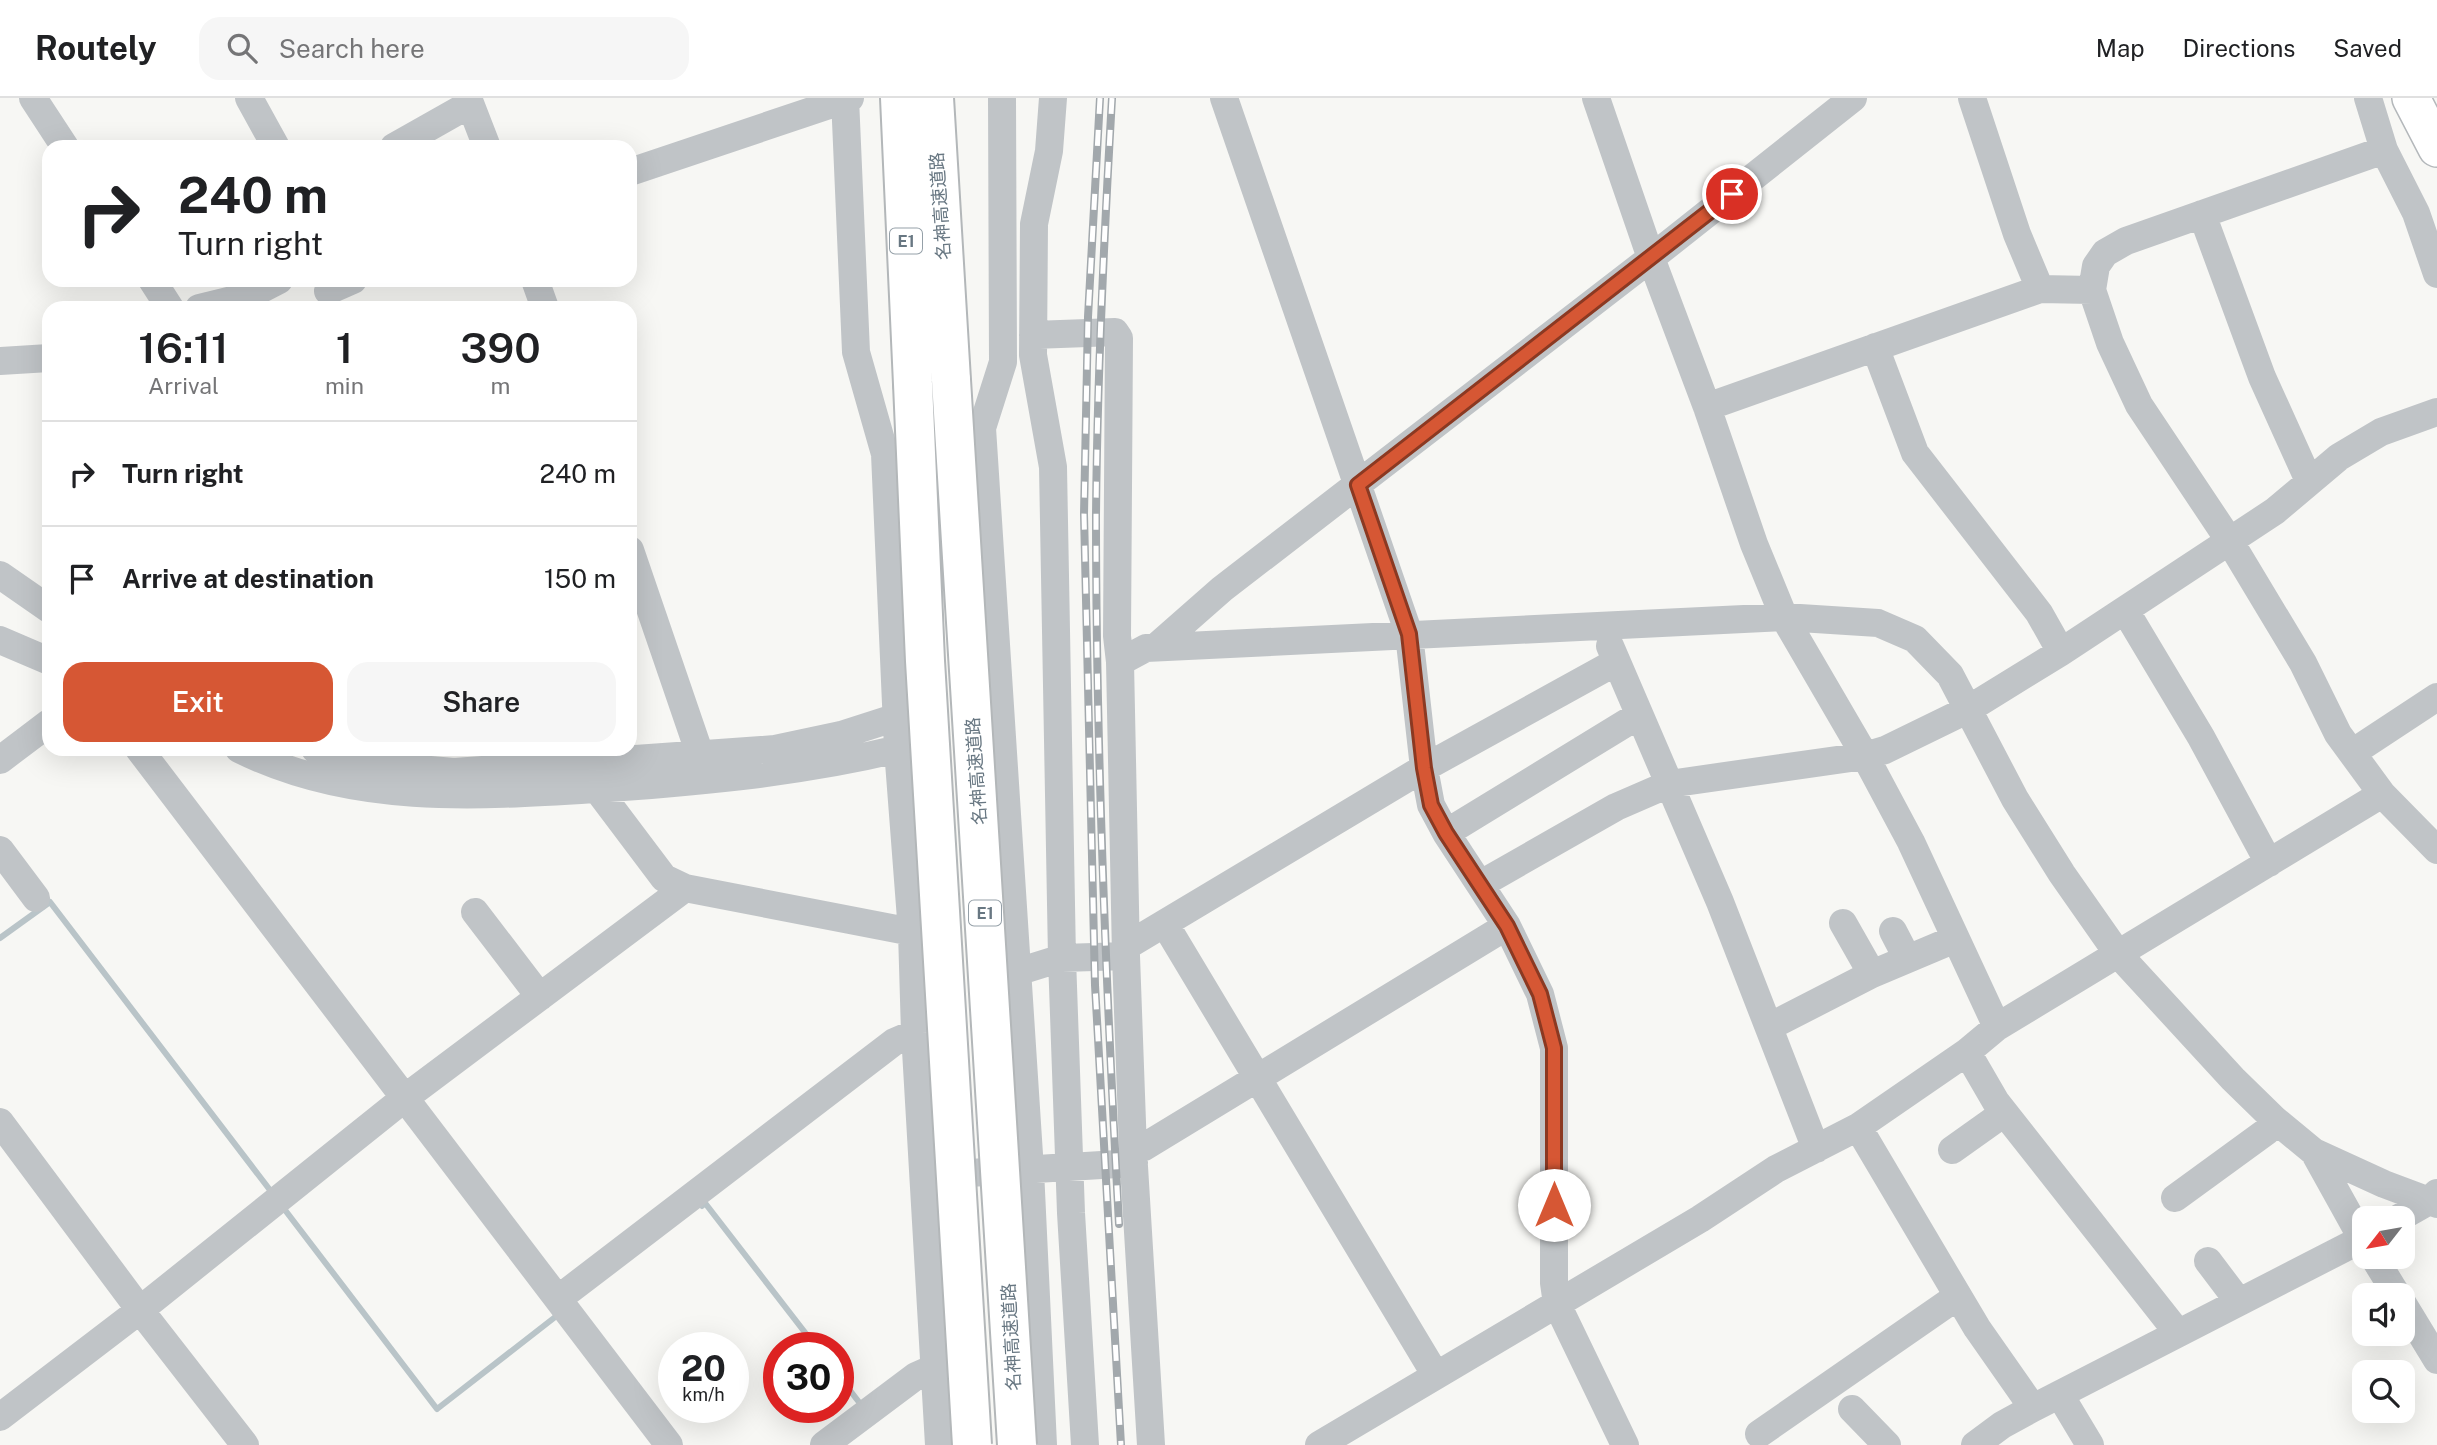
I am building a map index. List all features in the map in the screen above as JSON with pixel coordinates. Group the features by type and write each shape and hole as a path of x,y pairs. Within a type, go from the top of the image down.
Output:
{"highway":[{"name":"名神高速道路","path":"900,98 925,661 972,1445"},
{"name":"名神高速道路","path":"933,98 1017,1445"}],"main road":[{"path":"2411,98 2437,148"}],"street":[{"path":"33,98 60,140"},
{"path":"249,98 272,140"},
{"path":"637,170 847,98 856,352 885,454 898,750 912,932 915,1033 939,1445"},
{"path":"1002,98 1003,362 982,428 1030,1170 1043,1445"},
{"path":"1053,98 1049,151 1034,224 1033,355 1053,467 1062,958 1069,1167 1085,1445"},
{"path":"1224,98 1409,634 1424,768 1431,805 1446,833 1507,926 1540,994 1554,1048 1554,1283 1557,1304 1625,1445"},
{"path":"1596,98 1754,544 1784,617 1865,756 1911,842 1997,1027"},
{"path":"1156,647 1222,589 1651,258 1853,98"},
{"path":"1972,98 2017,234 2040,289"},
{"path":"2368,98 2384,150 2416,213 2437,274"},
{"path":"405,140 469,101 484,140"},
{"path":"2384,150 2126,241 2105,253 2095,266 2092,290 2110,342 2139,405 2229,540 2302,663 2338,734 2382,794 2437,850"},
{"path":"2202,214 2262,377 2309,481"},
{"path":"229,301 265,287"},
{"path":"1707,407 2040,289 2092,290"},
{"path":"1033,335 1115,332 1119,338 1116,636 1120,662 1133,1157 1151,1445"},
{"path":"1875,347 1915,453 2039,613 2061,652"},
{"path":"0,360 42,358"},
{"path":"1480,884 1616,807 1670,784 1865,756 1885,750 1967,709 2061,652 2275,511 2339,457 2381,432 2437,412"},
{"path":"637,570 705,769"},
{"path":"0,575 42,604"},
{"path":"2125,610 2201,737 2269,863"},
{"path":"1120,662 1146,648 1156,647 1409,634 1603,628 1784,617 1878,623 1915,639 1950,674 2015,799 2062,874 2118,954 2233,1079 2274,1119 2314,1152 2384,1184 2434,1199"},
{"path":"1603,628 1720,902 1816,1149"},
{"path":"0,640 42,658"},
{"path":"913,989 1017,977 1062,958 1126,952 1165,924 1424,768 1616,662"},
{"path":"2352,753 2437,697"},
{"path":"1446,833 1639,715"},
{"path":"323,758 357,788 485,795 597,789 705,769 775,749 841,735 897,717"},
{"path":"0,760 42,728"},
{"path":"256,756 304,775 323,758 454,772 705,769 838,764 898,750"},
{"path":"144,756 669,1445"},
{"path":"597,789 664,878 685,888 912,932"},
{"path":"1319,1445 1700,1219 1776,1169 1858,1127 1967,1052 1997,1027 2382,794"},
{"path":"0,850 36,898"},
{"path":"1,1413 141,1310 406,1097 685,888"},
{"path":"475,912 540,997"},
{"path":"1843,923 1872,974"},
{"path":"1165,924 1435,1374"},
{"path":"923,1176 1069,1167 1133,1157 1144,1147 1257,1076 1507,926"},
{"path":"1893,931 1907,958"},
{"path":"1769,1027 1872,974 1955,939"},
{"path":"558,1299 894,1042 915,1033"},
{"path":"1967,1052 2004,1113 2178,1334"},
{"path":"1952,1150 2004,1113"},
{"path":"2175,1198 2267,1131 2274,1119"},
{"path":"0,1122 245,1445"},
{"path":"1858,1127 1977,1328 2034,1408"},
{"path":"2314,1152 2352,1219"},
{"path":"2415,1209 2434,1199"},
{"path":"1975,1445 2002,1425 2239,1302 2352,1250"},
{"path":"2208,1261 2239,1302"},
{"path":"1759,1434 1958,1296"},
{"path":"2415,1324 2437,1360"},
{"path":"824,1445 916,1376 934,1368"},
{"path":"2060,1395 2090,1445"},
{"path":"1852,1409 1887,1445"}],"waterway":[{"path":"0,938 50,902 273,1194"},
{"path":"702,1206 705,1203 805,1332"},
{"path":"285,1210 437,1409 559,1314"},
{"path":"854,1396 862,1406"}],"railway":[{"path":"1100,98 1088,317 1084,514 1095,985 1121,1445"},
{"path":"1112,98 1099,360 1096,605 1103,871 1119,1224"}],"route":[{"path":"1554,1205 1554,1048 1540,994 1507,926 1446,833 1431,805 1424,768 1409,634 1358,485 1732,194"}]}
